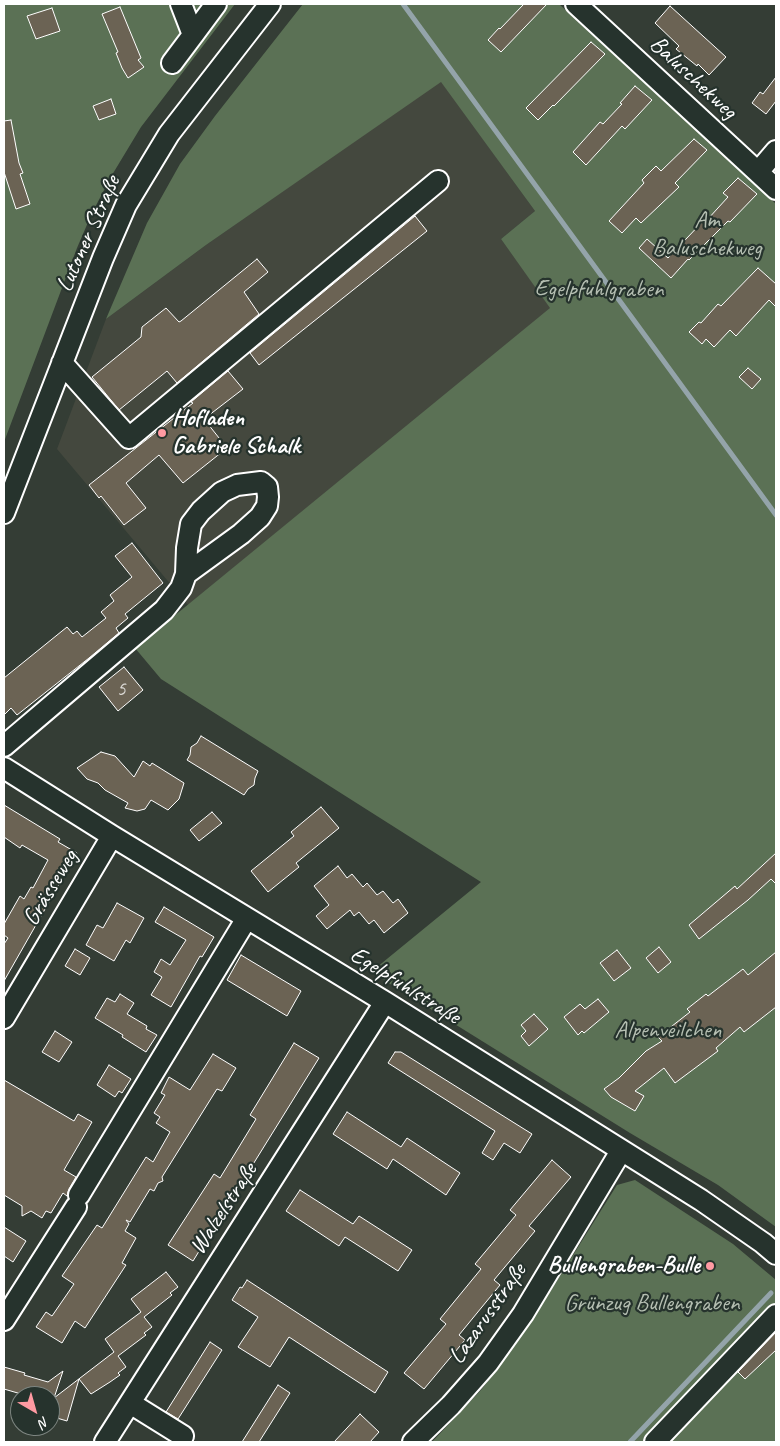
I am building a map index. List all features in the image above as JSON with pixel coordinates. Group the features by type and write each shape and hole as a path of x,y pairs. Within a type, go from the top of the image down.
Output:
{"street":[{"path":"181,4 193,34"},
{"path":"172,63 216,4"},
{"name":"Lutoner Straße","path":"4,513 114,230 126,205 169,134 270,4"},
{"name":"Baluschekweg","path":"576,4 776,189"},
{"path":"758,172 776,151"},
{"path":"62,362 128,438 438,181"},
{"path":"4,746 164,610 181,588 186,574 187,548 191,524 201,511 222,492 236,485 262,482 267,487 268,497 267,506 260,517 242,534 186,574"},
{"name":"Egelpfuhlstraße","path":"4,768 112,836 386,1002 621,1152 701,1200 763,1242 776,1254"},
{"name":"Grässeweg","path":"4,1018 112,836"},
{"path":"4,1320 247,918"},
{"name":"Walzelstraße","path":"105,1442 386,1002"},
{"name":"Lazarusstraße","path":"413,1442 451,1405 488,1363 528,1306 621,1152"},
{"path":"661,1440 776,1315"},
{"path":"130,1403 183,1436"}],"shaded area":[{"path":"441,81 535,211 501,239 551,308 188,605 57,449 106,319 206,245"}],"green space":[{"path":"4,4 235,4 141,127 112,175 92,213 77,248 4,442"},
{"path":"303,4 559,4 776,204 776,1227 718,1185 630,1133 371,972 481,882 161,679 135,648 550,308 501,239 535,211 441,82 206,245 106,319 147,223 180,164 215,116"},
{"name":"Grünzug Bullengraben","path":"635,1180 733,1244 776,1280 776,1442 432,1442 481,1390 507,1356 531,1322 617,1185"}],"building":[{"path":"524,4 547,4 501,52 488,40"},
{"path":"670,6 726,57 709,75 698,64 697,66 676,49 679,46 655,23"},
{"path":"120,7 141,58 138,60 144,67 128,78 122,68 116,53 118,52 102,14"},
{"path":"52,8 60,31 36,39 27,16"},
{"path":"591,42 605,54 538,120 526,108"},
{"path":"776,77 776,101 766,114 752,103 760,92 763,94"},
{"path":"635,86 652,100 625,129 622,126 586,165 573,152 600,122 603,124 622,104 620,103"},
{"path":"111,99 116,114 99,120 93,106"},
{"path":"11,120 19,163 23,173 20,174 30,204 16,209 4,172 4,121"},
{"path":"694,139 707,150 675,183 679,187 641,223 636,218 622,233 609,221 644,183 642,180 656,166 661,171"},
{"path":"738,178 757,194 730,222 728,221 688,259 671,278 639,248 647,239 668,258 728,197 723,193"},
{"path":"415,216 427,231 259,365 250,353"},
{"path":"257,259 268,272 244,292 259,314 177,383 167,371 119,410 92,377 141,337 142,327 166,308 179,322 181,321"},
{"path":"758,268 776,284 776,307 769,300 736,336 730,330 714,347 706,339 702,344 689,332 699,322 701,323 718,304 721,306"},
{"path":"748,368 761,379 752,389 739,377"},
{"path":"228,371 243,389 204,419 227,448 183,483 159,455 126,483 146,508 124,525 101,496 99,498 89,485 193,403 191,402"},
{"path":"132,543 163,583 125,614 128,618 116,628 119,633 89,658 17,715 11,708 4,715 4,678 67,627 73,634 77,631 82,637 106,618 101,612 114,601 110,595 132,577 115,556"},
{"path":"124,667 143,690 118,711 99,687"},
{"path":"201,736 258,771 254,785 244,795 187,760 191,747 197,743"},
{"path":"101,752 115,756 134,777 143,761 150,766 152,763 184,783 179,799 168,810 151,800 145,809 137,811 125,808 128,803 105,790 98,783 87,779 77,768"},
{"path":"4,805 60,839 58,842 77,853 4,981 4,944 8,938 4,935 4,924 20,896 24,899 31,887 33,888 48,860 22,845 20,848 4,837"},
{"path":"321,807 339,828 296,863 299,867 268,892 251,871 294,836 291,832"},
{"path":"212,812 222,823 199,841 190,830"},
{"path":"776,853 776,884 771,879 699,939 689,925 735,886 737,889"},
{"path":"338,866 347,878 352,874 363,887 367,883 377,895 383,891 393,903 398,899 408,913 384,933 374,920 369,924 359,912 354,916 350,910 327,929 316,916 329,905 314,886"},
{"path":"117,903 144,918 130,943 126,940 114,961 86,945 97,925 103,928"},
{"path":"164,907 214,937 202,957 200,956 171,1007 151,995 162,977 154,972 161,959 170,965 186,940 155,922"},
{"path":"659,947 671,962 658,973 646,958"},
{"path":"75,949 90,958 80,975 65,966"},
{"path":"617,950 631,968 614,981 600,963"},
{"path":"776,952 776,1007 744,1032 740,1027 716,1048 718,1051 675,1083 664,1068 635,1091 644,1096 635,1111 611,1097 604,1089 619,1078 646,1051 662,1041 658,1037 690,1012 687,1009 706,994 708,996 743,969 748,975"},
{"path":"241,955 301,991 287,1016 227,980"},
{"path":"120,994 134,1003 127,1014 147,1026 146,1029 157,1035 146,1052 95,1018 107,998 115,1002"},
{"path":"598,999 609,1012 584,1033 582,1031 578,1035 564,1017 580,1004 585,1009"},
{"path":"534,1014 548,1029 529,1046 521,1036 526,1031 521,1025"},
{"path":"55,1031 72,1042 59,1062 42,1052"},
{"path":"294,1043 319,1058 193,1261 168,1245 214,1174 220,1178 256,1119 250,1115"},
{"path":"395,1052 401,1052 532,1134 520,1153 504,1143 493,1160 482,1153 495,1131 388,1063"},
{"path":"213,1054 236,1068 222,1091 217,1089 162,1177 163,1181 158,1183 154,1191 150,1189 130,1222 126,1220 129,1224 125,1231 136,1238 122,1263 126,1265 85,1328 75,1321 62,1343 36,1327 46,1312 52,1316 74,1284 62,1276 97,1225 102,1228 146,1157 153,1162 170,1132 156,1123 160,1117 154,1113 165,1095 161,1093 169,1077 190,1090"},
{"path":"109,1065 131,1079 122,1093 119,1091 115,1097 97,1085"},
{"path":"4,1080 74,1121 78,1114 92,1122 64,1170 76,1177 67,1196 63,1193 51,1213 46,1211 42,1218 31,1211 22,1216 22,1206 4,1195"},
{"path":"347,1112 401,1147 407,1138 460,1173 446,1195 393,1159 387,1169 333,1134"},
{"path":"552,1160 571,1177 529,1226 535,1231 494,1280 500,1285 459,1335 465,1340 424,1389 404,1373 446,1324 440,1319 481,1269 475,1264 516,1215 510,1210"},
{"path":"300,1190 353,1224 359,1216 412,1250 398,1271 345,1237 339,1246 286,1211"},
{"path":"4,1227 26,1241 13,1262 4,1256"},
{"path":"166,1272 178,1287 170,1293 172,1295 144,1317 152,1327 144,1333 146,1335 118,1356 126,1367 118,1373 120,1375 91,1394 79,1379 67,1421 60,1419 60,1393 114,1352 105,1339 141,1312 131,1299"},
{"path":"247,1280 388,1372 375,1393 289,1337 270,1367 238,1347 258,1317 232,1300"},
{"path":"776,1332 776,1350 745,1379 738,1372"},
{"path":"210,1342 222,1350 178,1419 166,1412"},
{"path":"4,1367 48,1382 63,1371 58,1386 10,1386 10,1391 4,1389"},
{"path":"278,1385 290,1393 259,1442 242,1442"},
{"path":"360,1414 379,1432 370,1442 334,1442"}],"waterway":[{"name":"Egelpfuhlgraben","path":"403,4 776,515"},
{"path":"630,1442 771,1293"}],"place":[{"name":"Hofladen Gabriele Schalk","path":"162,433"},
{"name":"Bullengraben-Bulle","path":"710,1266"}],"park label":[{"name":"Am Baluschekweg","path":"707,235"},
{"name":"Alpenveilchen","path":"668,1031"}]}
